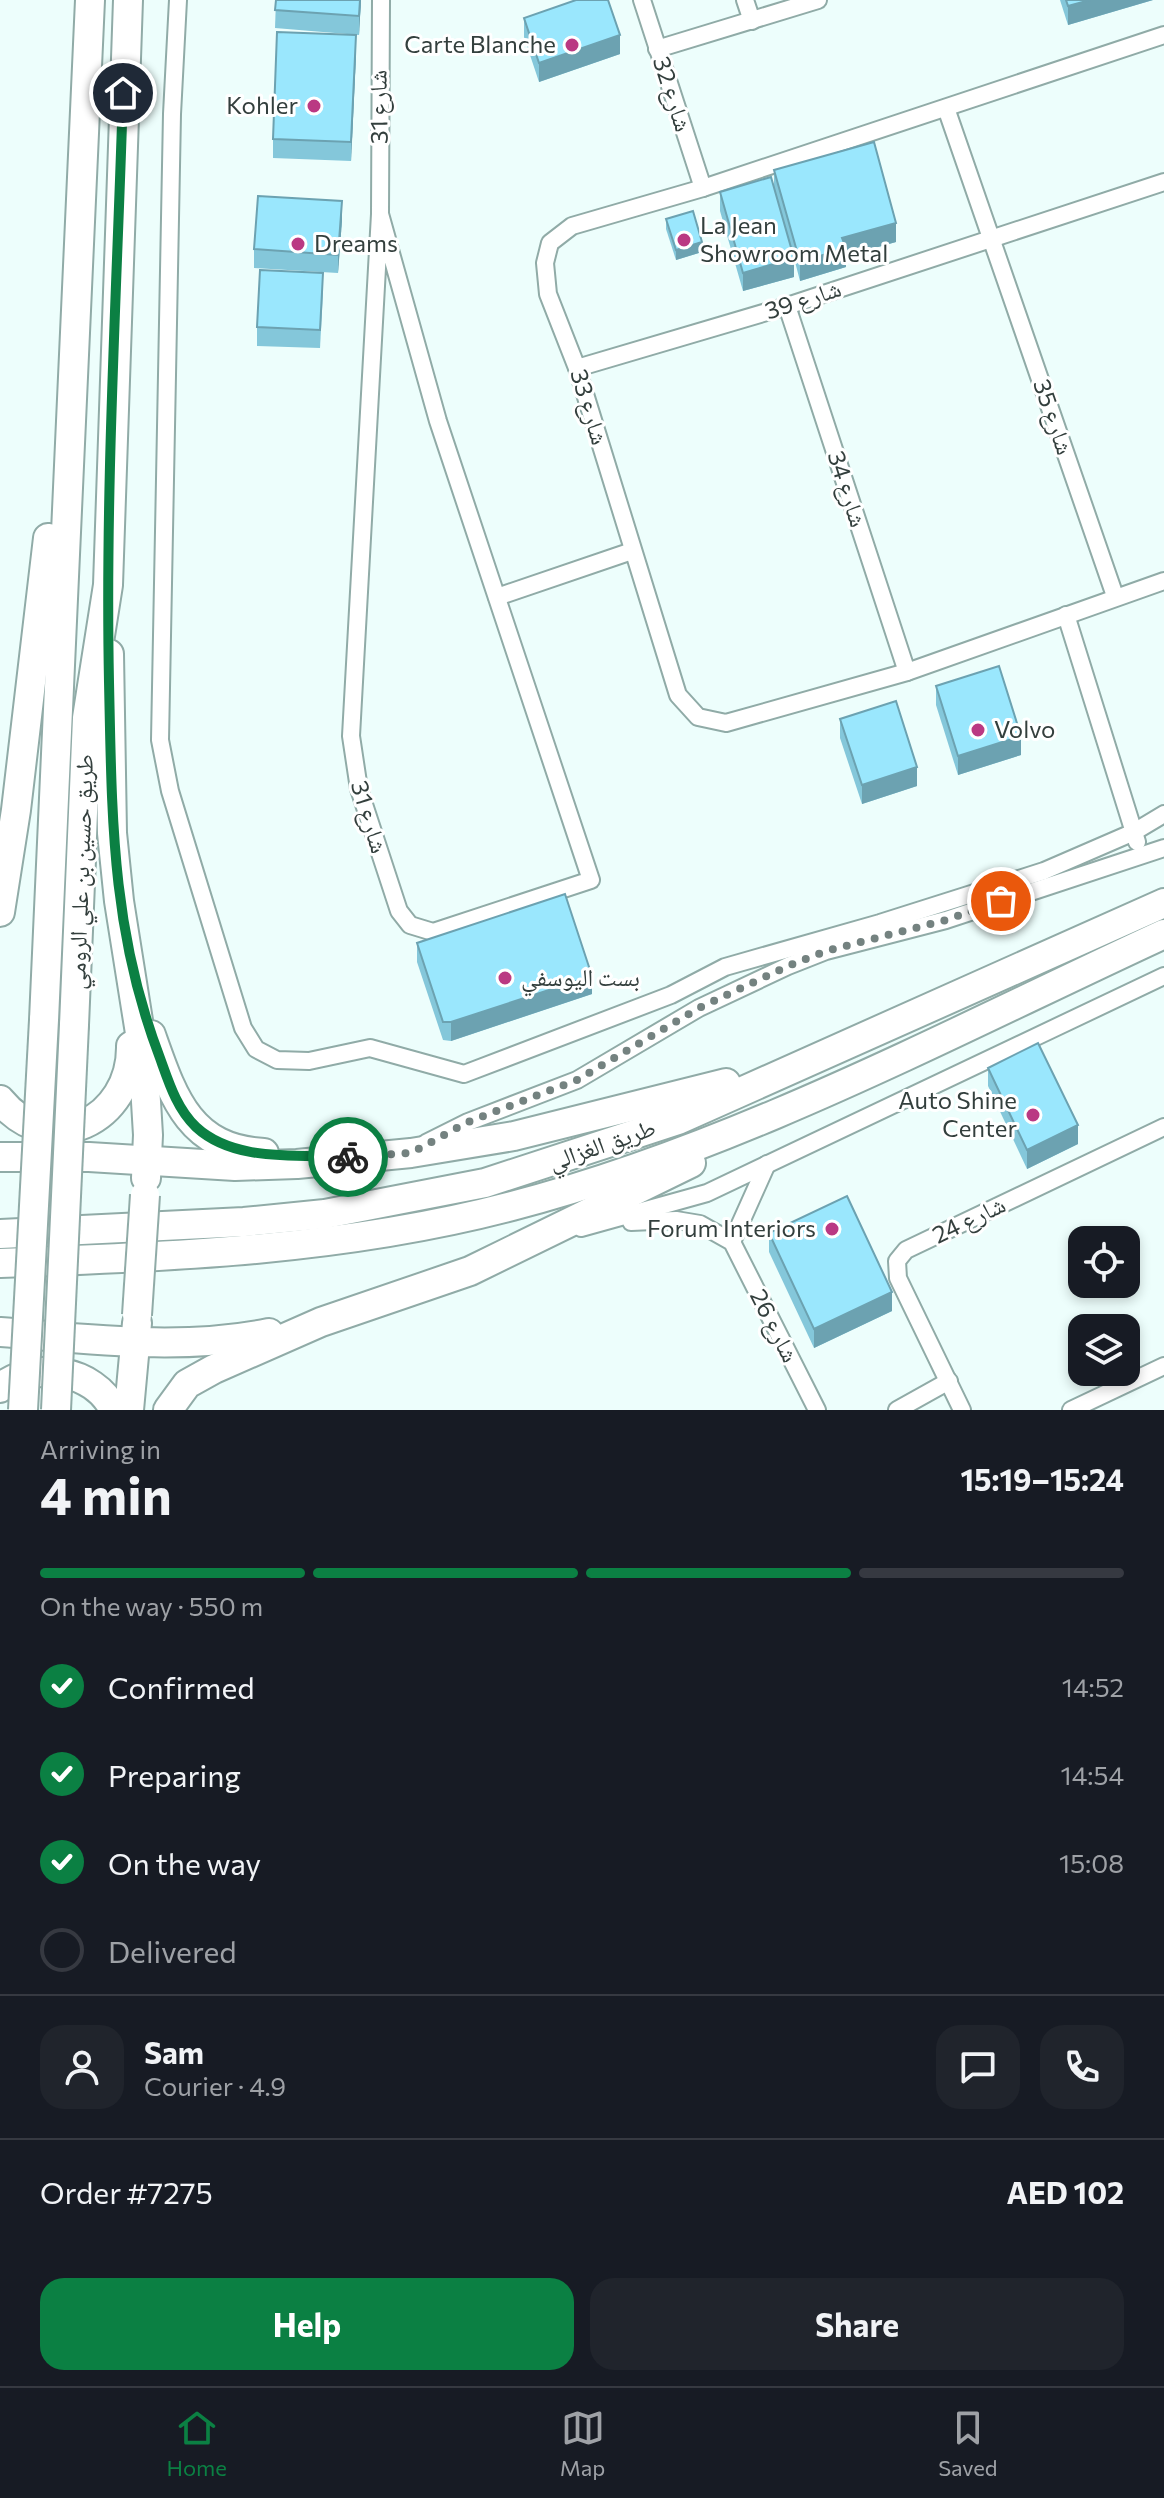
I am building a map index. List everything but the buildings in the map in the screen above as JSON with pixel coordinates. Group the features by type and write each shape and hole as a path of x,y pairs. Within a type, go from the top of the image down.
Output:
{"highway":[{"name":"طريق حسين بن علي الرومي","path":"23,1410 44,1020 90,0"},
{"name":"طريق حسين بن علي الرومي","path":"56,1410 87,718 108,585 128,0"},
{"path":"0,912 16,810 46,555 69,439"},
{"path":"108,585 112,833 147,1093 147,1161 129,1410"},
{"name":"طريق الغزالي","path":"0,1234 244,1222 406,1201 564,1160 678,1120 1164,903"},
{"name":"طريق الغزالي","path":"0,1263 326,1243 404,1230 579,1188 748,1126 1164,934"},
{"path":"0,1100 19,1118 52,1129 75,1127 106,1111 121,1093 130,1072 130,970"},
{"path":"130,970 180,1108 199,1130 224,1145 250,1152 359,1157"},
{"path":"0,1157 235,1166 411,1153 514,1136 807,1063"},
{"path":"168,1410 187,1384 214,1369 321,1322 470,1271 706,1155 748,1126"},
{"path":"0,1332 137,1328 209,1342 321,1322"},
{"path":"0,1388 25,1374 73,1375 95,1385 114,1410"}],"street":[{"path":"178,0 172,114 160,740 170,791 234,999 246,1036 256,1049 270,1058 299,1062 370,1048 464,1074 671,995 725,967 1044,871 1134,832 1164,814"},
{"name":"شارع 31","path":"380,214 438,421 591,880 441,931 425,932 410,925 399,911 359,789 351,736 380,214 381,0"},
{"name":"32 شارع","path":"642,0 703,188"},
{"path":"745,0 752,21"},
{"path":"657,49 818,0"},
{"name":"شارع 33","path":"1164,35 703,188 572,226 550,243 545,263 548,294 577,368 678,695 698,717 726,723 907,672 1164,581"},
{"name":"شارع 35","path":"946,108 1115,596"},
{"name":"شارع 39","path":"577,368 787,306 1164,182"},
{"name":"شارع 34","path":"787,306 907,672"},
{"path":"497,597 632,551"},
{"path":"1066,615 1140,854"},
{"path":"411,1153 468,1122 577,1080 699,1008 788,966 826,951 946,920 1164,848"},
{"path":"1140,854 1164,856"},
{"path":"544,1236 707,1193 1164,976"},
{"name":"شارع 24","path":"962,1410 898,1278 897,1261 906,1250 1164,1127"},
{"path":"583,1228 676,1220 700,1224 732,1242 767,1164"},
{"name":"شارع 26","path":"732,1242 817,1410"},
{"path":"1071,1410 1164,1366"},
{"path":"897,1410 949,1381"}],"way so far":[{"path":"348,1157 411,1153 468,1122 538,1098 577,1080 699,1008 788,966 826,951 946,920 1001,901"}],"place":[{"name":"Carte Blanche","path":"572,45"},
{"name":"Kohler","path":"314,106"},
{"name":"La Jean Showroom Metal","path":"684,240"},
{"name":"Dreams","path":"298,244"},
{"name":"Volvo","path":"978,730"},
{"name":"بست اليوسفي","path":"505,978"},
{"name":"Auto Shine Center","path":"1033,1115"},
{"name":"Forum Interiors","path":"832,1229"}],"route":[{"path":"123,93 108,585 112,833 130,970 180,1108 199,1130 236,1150 348,1157"}]}
